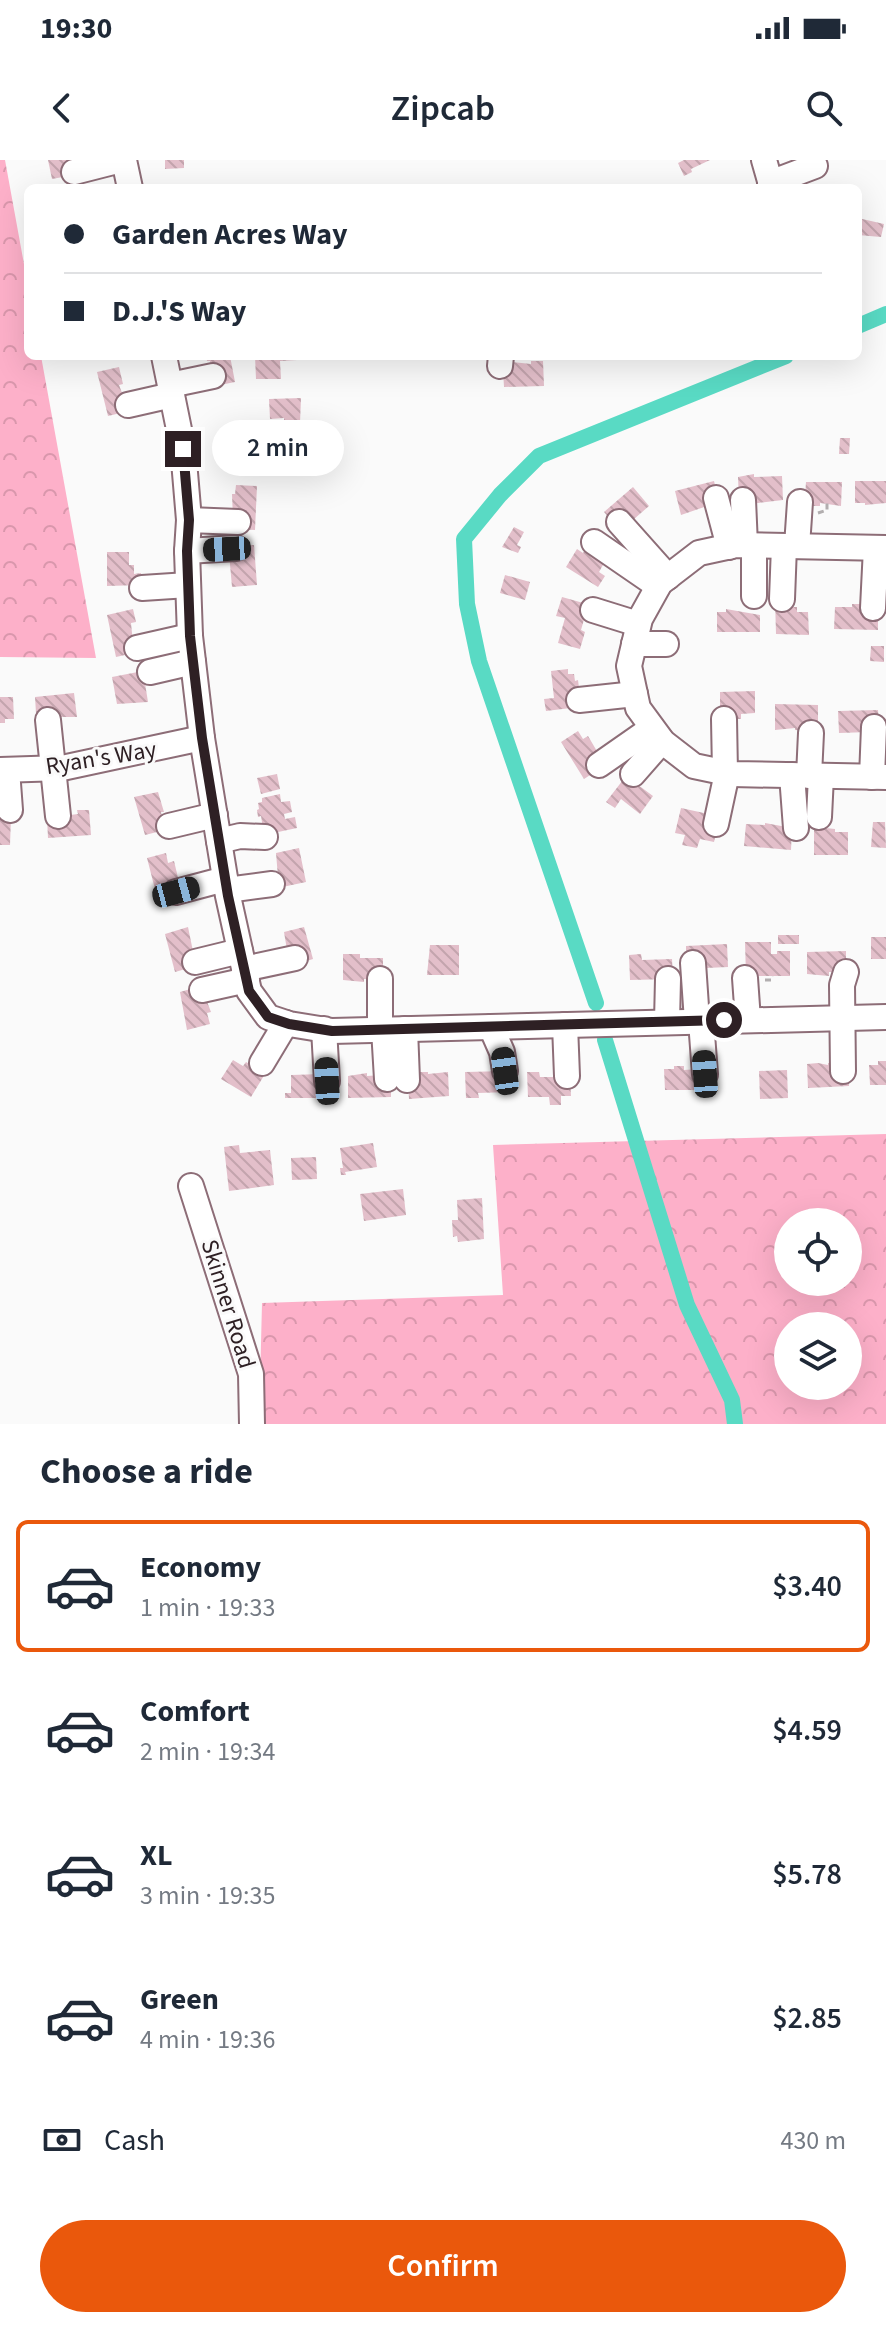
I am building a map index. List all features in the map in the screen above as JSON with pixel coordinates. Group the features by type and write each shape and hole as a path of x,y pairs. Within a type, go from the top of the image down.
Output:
{"street":[{"path":"74,172 123,160 127,184"},
{"path":"769,177 815,166"},
{"path":"165,360 183,449 189,520 190,636 202,738 226,885 249,991 268,1017 324,1029 886,1017"},
{"path":"128,405 213,376"},
{"path":"716,498 743,546"},
{"path":"743,500 743,546 754,596"},
{"path":"782,599 800,502"},
{"path":"189,520 238,522"},
{"path":"619,522 663,582"},
{"path":"594,542 663,582"},
{"path":"873,608 881,548 743,546 699,553 663,582 636,634 629,666 638,708 657,734 694,766 726,772 879,777 874,727"},
{"path":"187,551 236,548"},
{"path":"142,588 188,585"},
{"path":"593,610 636,634 666,644"},
{"path":"139,650 190,636"},
{"path":"150,672 193,662"},
{"path":"579,700 635,694"},
{"path":"716,824 726,772 724,719"},
{"path":"48,720 58,816"},
{"path":"796,828 807,776 811,733"},
{"path":"599,765 657,734"},
{"path":"633,774 657,734"},
{"name":"Ryan's Way","path":"3,770 53,768 202,738"},
{"path":"3,770 10,810"},
{"path":"807,776 819,817"},
{"path":"169,826 215,815"},
{"path":"219,841 240,836 265,837"},
{"path":"176,892 226,885 272,884"},
{"path":"195,962 244,966 295,958"},
{"path":"693,963 705,1074"},
{"path":"202,990 244,966"},
{"path":"843,1071 842,985 846,972"},
{"path":"745,978 748,1020"},
{"path":"380,979 397,1079"},
{"path":"667,1022 668,979"},
{"path":"262,1063 286,1023"},
{"path":"565,1025 567,1076"},
{"path":"491,1027 502,1052 505,1071"},
{"path":"324,1029 327,1081"},
{"name":"Skinner Road","path":"191,1186 251,1374 252,1424"}],"green space":[{"path":"0,160 5,160 24,264 24,360 42,360 96,658 0,657"},
{"path":"886,1134 886,1424 259,1424 262,1303 503,1295 493,1145"}],"building":[{"path":"48,160 68,160 68,176 52,179"},
{"path":"165,160 184,160 184,168 165,169"},
{"path":"684,160 710,160 684,176 678,163"},
{"path":"862,219 884,224 881,237 862,235"},
{"path":"231,360 235,382 215,386 210,361 207,361"},
{"path":"255,360 297,360 280,361 281,379 256,379"},
{"path":"531,361 543,361 544,386 504,387 503,370 512,369 512,362 531,364"},
{"path":"119,367 123,384 119,385 129,411 108,416 97,372"},
{"path":"301,398 300,423 284,423 284,418 270,419 269,399"},
{"path":"840,438 850,438 849,454 839,454"},
{"path":"754,474 754,477 782,476 783,500 750,504 739,501 738,477"},
{"path":"714,481 718,497 713,504 681,515 675,491"},
{"path":"855,481 886,481 886,503 855,503"},
{"path":"806,482 842,482 841,506 820,503 820,506 810,506 805,496"},
{"path":"236,485 257,486 255,530 237,529 233,519 232,494 235,494"},
{"path":"633,487 649,506 626,526 615,525 604,512"},
{"path":"514,527 524,532 517,545 521,547 518,553 502,547"},
{"path":"254,545 257,585 232,587 229,553 236,546"},
{"path":"587,546 607,558 599,572 605,576 598,587 566,567 577,549 583,553"},
{"path":"107,552 129,552 129,565 134,565 134,574 141,573 142,585 107,586"},
{"path":"505,575 530,582 525,600 500,593"},
{"path":"562,597 594,606 585,616 580,649 558,643 565,618 556,616"},
{"path":"775,599 790,599 790,607 797,607 797,612 808,612 809,635 776,634"},
{"path":"852,604 868,604 878,608 878,630 834,629 835,607 852,607"},
{"path":"133,609 136,622 131,623 134,653 116,657 107,615"},
{"path":"726,609 760,615 760,632 717,632 717,612 726,612"},
{"path":"871,646 884,646 884,662 870,661"},
{"path":"568,669 568,674 574,674 575,681 578,680 579,688 575,689 579,707 546,711 544,699 554,698 551,671"},
{"path":"143,671 148,702 117,704 112,677"},
{"path":"755,691 755,713 741,714 741,719 720,719 720,692"},
{"path":"74,693 77,717 36,713 35,697"},
{"path":"0,697 13,697 14,719 5,719 5,723 0,723"},
{"path":"775,704 818,705 818,727 807,731 795,728 775,730"},
{"path":"878,710 879,727 870,732 839,733 838,711"},
{"path":"578,731 583,739 588,736 601,758 601,768 584,779 561,742"},
{"path":"277,774 280,789 261,794 257,778"},
{"path":"626,776 653,796 640,814 621,799 615,808 606,802"},
{"path":"158,792 165,830 145,835 134,797"},
{"path":"280,794 281,802 290,801 292,812 284,814 285,819 295,817 297,828 264,835 261,816 258,817 258,803 262,802 262,798"},
{"path":"681,808 713,815 718,825 714,842 700,839 697,848 682,845 685,835 675,833"},
{"path":"77,810 89,810 91,835 48,838 47,818 78,814"},
{"path":"0,813 11,817 10,845 0,845"},
{"path":"814,820 826,820 826,828 835,829 835,832 848,832 848,855 814,855"},
{"path":"873,822 885,822 886,848 871,847"},
{"path":"765,823 792,828 791,850 744,846 746,824"},
{"path":"299,848 306,882 273,889 278,877 276,853"},
{"path":"166,853 168,863 174,861 180,886 177,897 158,901 147,858"},
{"path":"188,927 196,966 175,972 165,934"},
{"path":"304,927 313,959 297,964 288,956 284,932"},
{"path":"778,935 799,935 799,944 778,944"},
{"path":"871,937 886,937 886,959 871,959"},
{"path":"745,942 771,942 771,954 790,951 790,976 746,976"},
{"path":"727,944 728,967 706,968 706,971 697,972 686,963 686,946"},
{"path":"430,945 459,945 459,975 427,975"},
{"path":"846,951 846,972 829,972 829,976 807,974 807,952"},
{"path":"343,954 383,958 383,979 364,979 364,982 343,980"},
{"path":"641,954 642,960 672,959 673,979 630,980 629,955"},
{"path":"201,986 211,1012 207,1013 210,1024 187,1030 180,992"},
{"path":"233,1060 243,1066 246,1062 265,1074 251,1097 221,1079"},
{"path":"878,1061 886,1061 886,1085 870,1085 869,1065 878,1065"},
{"path":"839,1063 849,1070 849,1086 808,1088 807,1064"},
{"path":"674,1066 684,1066 684,1070 699,1069 708,1074 708,1090 665,1090 664,1069 674,1069"},
{"path":"787,1070 788,1098 760,1099 759,1071"},
{"path":"508,1071 509,1092 478,1093 479,1098 466,1098 465,1072"},
{"path":"417,1072 448,1072 449,1096 409,1099 408,1081"},
{"path":"527,1072 539,1072 540,1077 570,1077 571,1096 561,1096 561,1105 550,1105 549,1097 528,1097"},
{"path":"367,1073 367,1076 382,1075 391,1079 391,1097 348,1098 348,1076"},
{"path":"322,1074 331,1081 331,1098 285,1098 285,1093 291,1093 291,1075"},
{"path":"373,1143 377,1167 341,1175 340,1148"},
{"path":"239,1145 240,1153 270,1150 274,1185 229,1191 224,1147"},
{"path":"316,1157 317,1179 292,1180 291,1158"},
{"path":"403,1189 406,1215 364,1221 360,1194"},
{"path":"482,1198 484,1239 458,1242 457,1236 453,1237 452,1220 458,1220 457,1200"}],"waterway":[{"path":"862,324 886,314"},
{"path":"596,1003 479,661 467,604 464,539 500,495 539,456 776,360"},
{"path":"605,1040 687,1305 732,1400 735,1424"}],"route":[{"path":"183,449 189,520 190,636 202,738 228,896 249,991 268,1017 332,1031 724,1020"}]}
